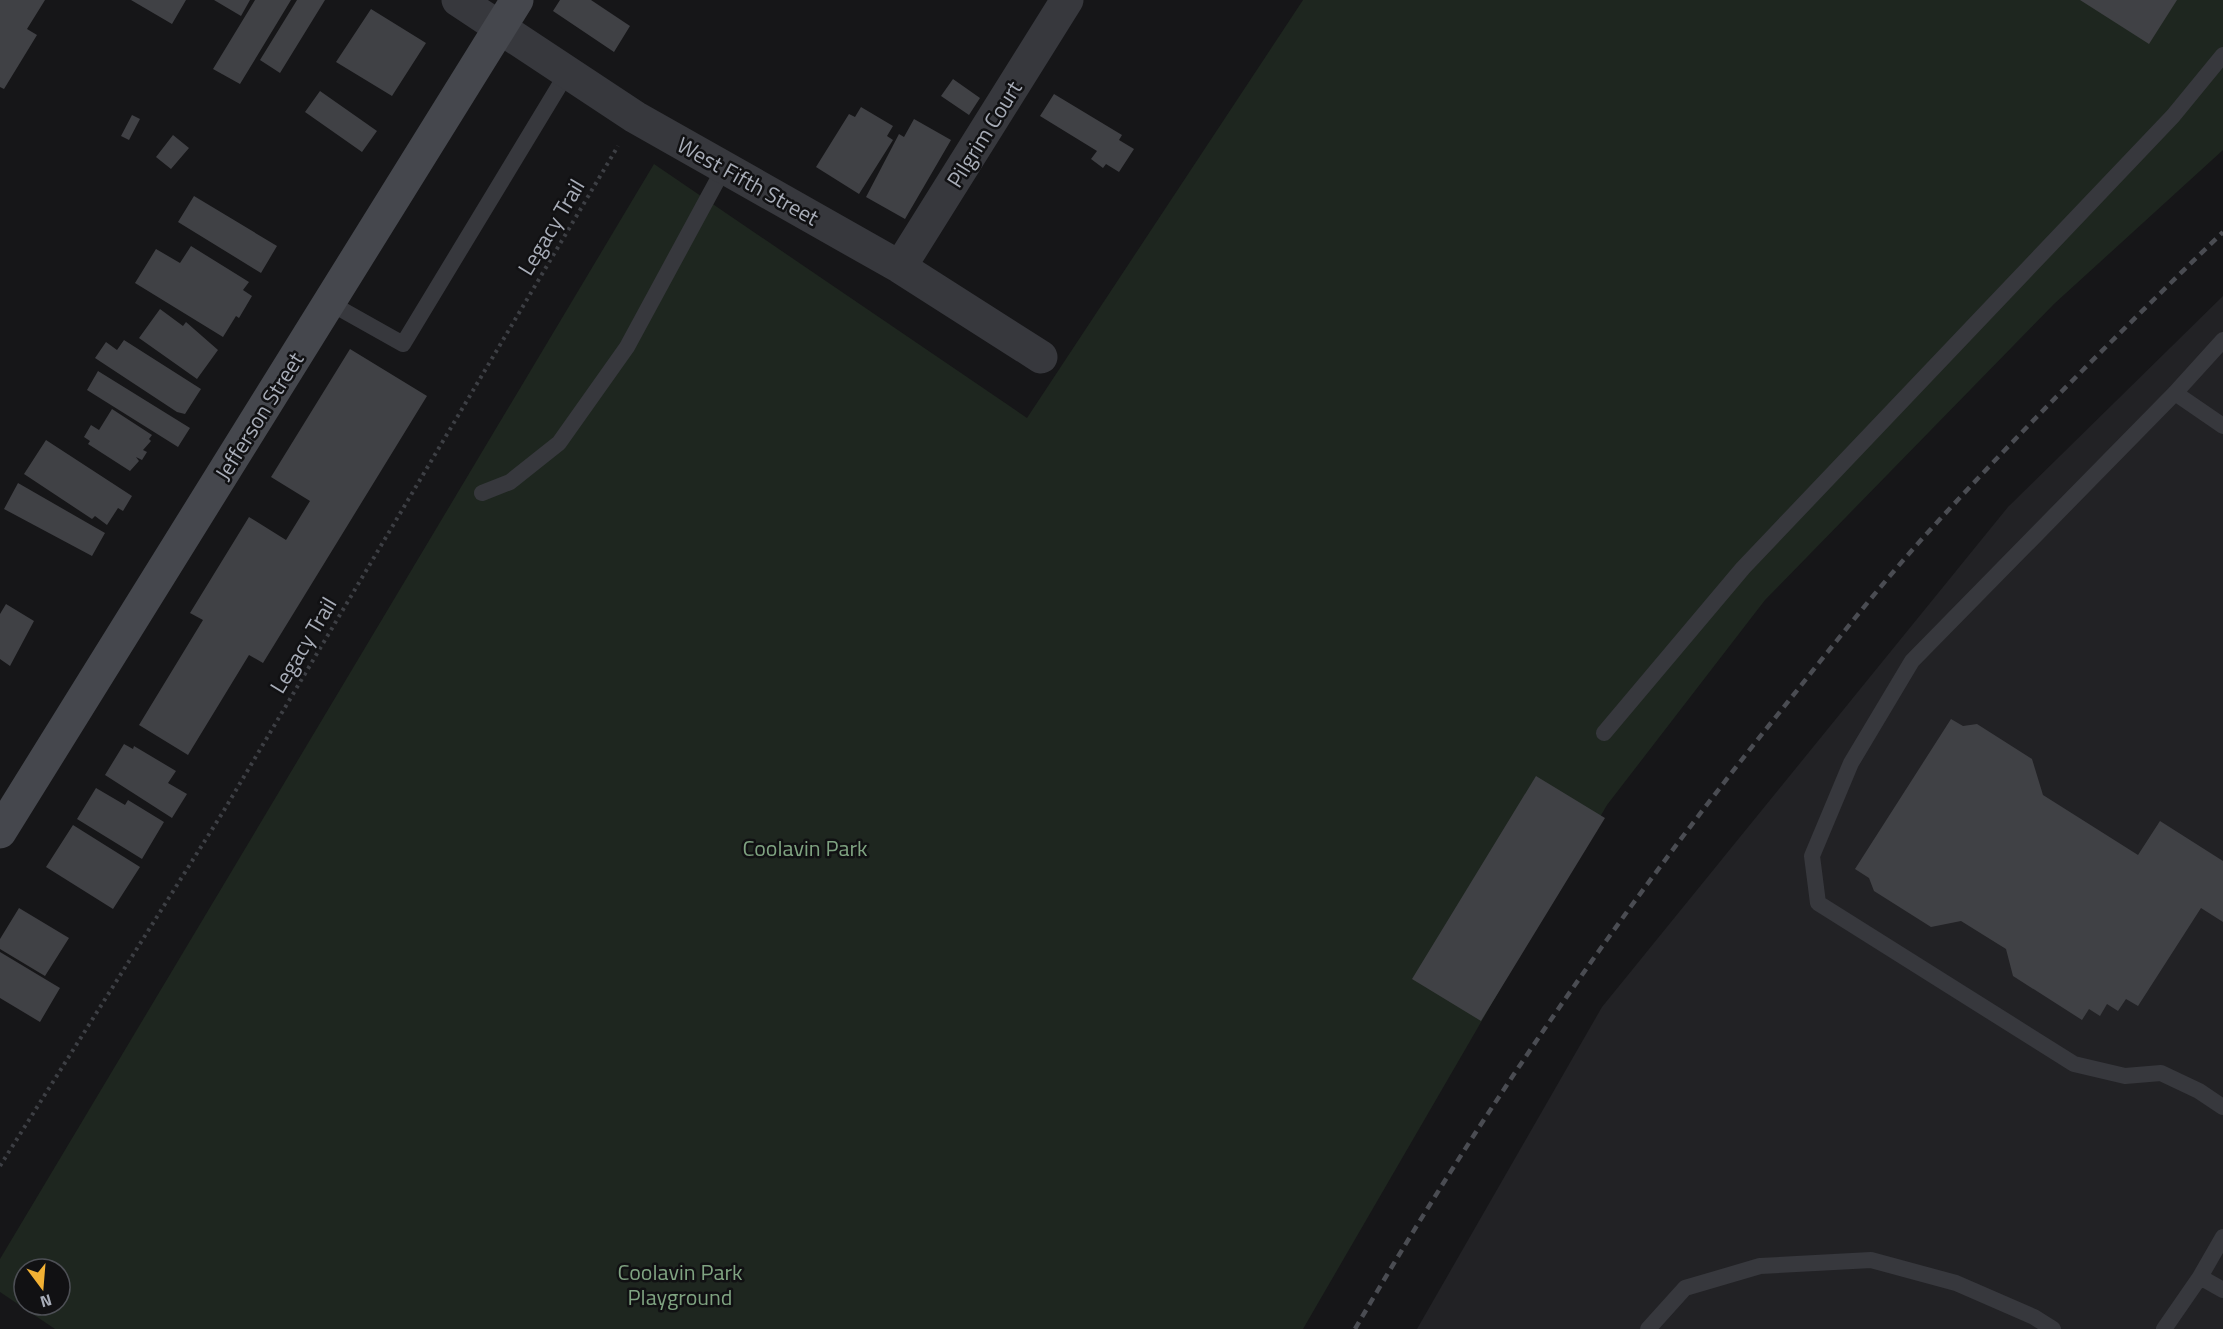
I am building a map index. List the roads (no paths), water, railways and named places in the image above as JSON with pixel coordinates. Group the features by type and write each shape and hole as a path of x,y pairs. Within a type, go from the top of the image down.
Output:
{"street":[{"name":"West Fifth Street","path":"458,0 635,117 900,267 1041,357"},
{"name":"Jefferson Street","path":"0,832 517,0"},
{"name":"Pilgrim Court","path":"900,267 1067,0"}],"lane":[{"path":"1604,733 1743,568 2173,116 2223,55"},
{"path":"330,303 403,344 567,73"},
{"path":"482,493 510,482 559,443 627,347 724,168"},
{"path":"2223,340 2175,393 1912,661 1851,763 1812,856 1818,903 2074,1064 2125,1076 2161,1073 2199,1091 2223,1107"},
{"path":"2175,393 2223,426"},
{"path":"2164,1329 2200,1277 2223,1237"},
{"path":"1648,1329 1685,1288 1760,1266 1871,1260 1956,1283 2034,1317 2053,1329"},
{"path":"2200,1277 2223,1290"}],"railway":[{"path":"1355,1329 1453,1168 1557,1010 1724,782 1856,617 1931,529 2075,378 2223,232"}],"park label":[{"name":"Coolavin Park","path":"805,848"},
{"name":"Coolavin Park Playground","path":"680,1284"}]}
